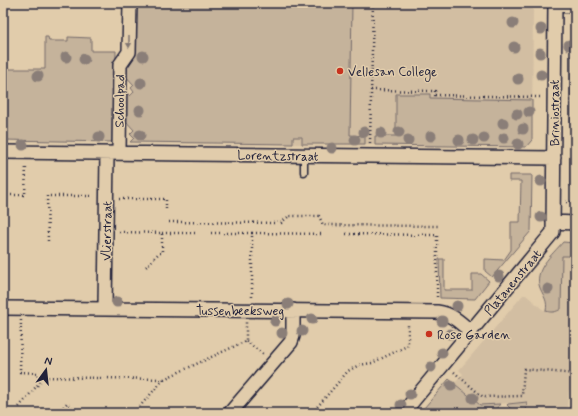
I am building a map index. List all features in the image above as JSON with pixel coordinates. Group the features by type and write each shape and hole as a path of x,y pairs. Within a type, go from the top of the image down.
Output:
{"street":[{"name":"Schoolpad","path":"113,153 120,65 129,52 130,3"},
{"name":"Briniostraat","path":"553,222 555,6"},
{"name":"Lorentzstraat","path":"3,152 554,158"},
{"name":"Vlierstraat","path":"105,308 106,197 113,153"},
{"path":"553,222 575,223"},
{"name":"Platanenstraat","path":"407,412 444,364 553,232 553,222"},
{"name":"Tussenbeeksweg","path":"3,308 437,312 446,313 471,332"},
{"path":"230,413 293,339 293,310"}],"lane":[{"path":"555,6 575,9"},
{"path":"304,155 304,172"}],"path":[{"path":"370,156 373,3"},
{"path":"371,90 435,91 435,95 554,97"},
{"path":"3,195 26,196 27,153"},
{"path":"48,242 47,196 166,199 166,212"},
{"path":"169,222 281,223 290,216 320,216 323,224 438,226"},
{"path":"106,232 198,233"},
{"path":"144,269 159,253 162,253 162,233"},
{"path":"211,233 324,234"},
{"path":"246,341 249,310 252,233"},
{"path":"346,234 437,235 437,312"},
{"path":"19,407 41,381 38,377 38,373 20,372 22,308"},
{"path":"312,413 348,371 359,365 372,363 408,345 408,312"},
{"path":"246,341 274,363"},
{"path":"134,413 164,379 246,341"},
{"path":"444,364 483,397 522,396 524,369 575,374"},
{"path":"38,377 164,379"},
{"path":"58,413 67,403 75,410"}],"shaded area":[{"path":"136,3 352,3 350,135 365,136 365,144 302,144 302,137 293,137 293,144 130,142 134,138 130,134 134,130 123,118 125,90 130,96 134,92 131,88 134,85 123,73"},
{"name":"Vellesan College","path":"151,3 533,3 532,140 526,147 146,142"},
{"path":"45,37 48,37 49,41 68,41 68,37 91,38 91,51 116,51 114,142 3,140 3,69 45,69"},
{"path":"571,56 575,56 575,186 570,186"},
{"path":"396,94 430,94 430,98 532,100 532,140 526,147 375,145 375,136 396,136"},
{"path":"509,175 532,175 531,231 492,277 485,271 485,259 504,260 511,250 511,222 520,222 521,181 509,181"},
{"path":"563,242 575,243 575,256 562,256 561,309 554,312 548,312 546,311 546,302 540,288 539,275 545,263"},
{"path":"562,256 575,256 575,390 569,390 566,413 526,413 527,402 480,405 455,383 463,374 459,370 523,295 526,295 542,309 549,312"},
{"path":"439,259 444,259 444,290 472,290 472,274 481,274 489,281 475,299 440,298"},
{"path":"449,379 480,405 500,404 493,413 430,413 424,408"},
{"path":"527,402 526,413 519,413 515,409 513,411 507,405 508,404"}],"place":[{"name":"Vellesan College","path":"340,71"},
{"name":"Rose Garden","path":"429,334"}]}
